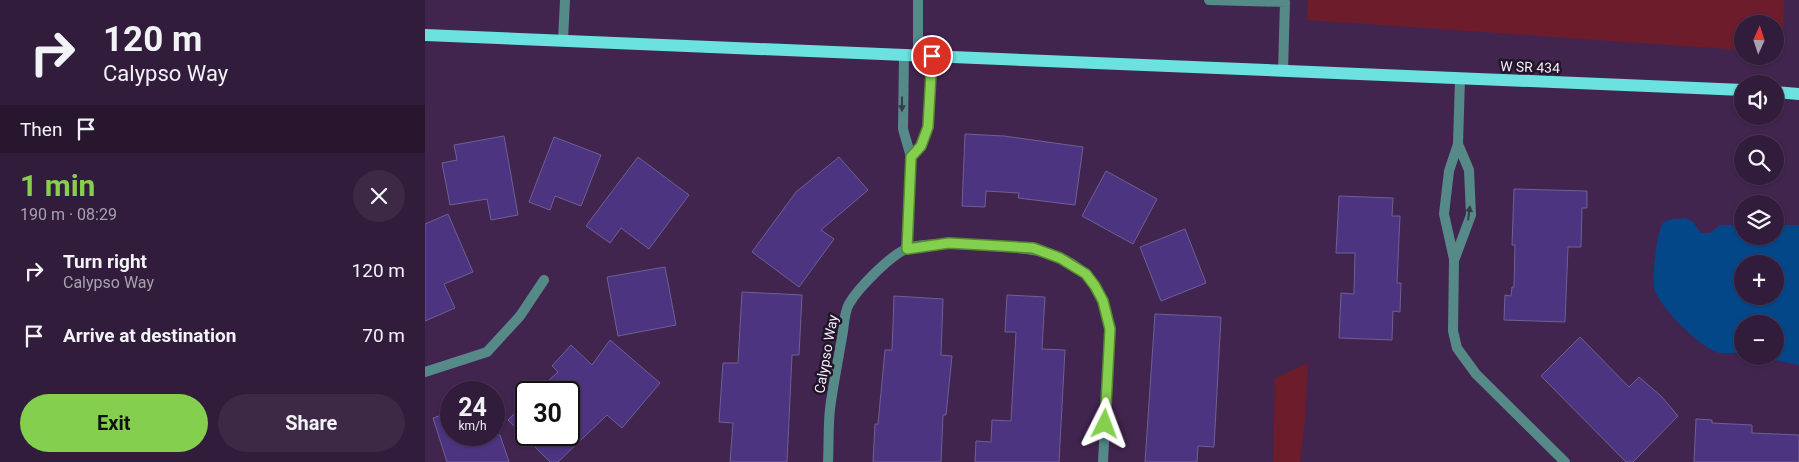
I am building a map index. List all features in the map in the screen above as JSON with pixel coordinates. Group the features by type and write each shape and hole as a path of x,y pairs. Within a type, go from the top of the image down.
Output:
{"main road":[{"name":"W SR 434","path":"425,35 1734,90"},
{"path":"1784,93 1799,94"}],"street":[{"path":"563,40 565,0"},
{"path":"918,0 918,56"},
{"path":"1209,0 1285,1 1283,72"},
{"path":"904,55 903,129 911,157 907,249 949,243 1033,248 1060,258 1086,274 1103,301 1110,329 1103,462"},
{"path":"911,157 921,146 928,127 932,56"},
{"path":"1460,79 1458,144 1449,172 1444,214 1454,259 1453,331 1457,348 1477,374 1565,462"},
{"path":"1454,259 1471,215 1469,170 1458,144"},
{"name":"Calypso Way","path":"828,462 830,409 848,305 882,265 907,249"},
{"path":"425,372 487,352 520,316 544,280"}],"shaded area":[{"path":"1308,0 1784,0 1784,15 1734,15 1734,49 1307,20"},
{"path":"1308,363 1305,420 1300,462 1273,462 1275,378"}],"water":[{"path":"1685,218 1693,222 1701,233 1710,233 1720,225 1734,225 1734,245 1784,245 1784,225 1799,225 1799,365 1784,362 1784,315 1734,315 1734,353 1720,353 1702,344 1671,315 1657,295 1654,287 1655,254 1659,235 1663,223 1670,219"}],"building":[{"path":"965,134 1004,136 1083,147 1075,205 1018,198 1019,193 986,191 985,207 962,206"},
{"path":"504,136 518,215 491,220 487,199 450,205 442,163 457,160 454,145"},
{"path":"554,137 601,155 581,206 555,196 550,210 529,202"},
{"path":"638,157 689,195 649,249 621,228 610,243 586,226"},
{"path":"839,157 868,190 821,230 834,239 799,287 752,252 796,192"},
{"path":"1106,171 1157,199 1133,244 1082,216"},
{"path":"1514,189 1587,191 1587,208 1582,208 1581,247 1568,247 1565,322 1504,320 1505,295 1511,296 1512,287 1514,287 1515,245 1512,245"},
{"path":"1339,196 1393,198 1392,216 1400,216 1397,283 1401,283 1400,312 1393,311 1392,340 1339,338 1341,293 1354,294 1355,253 1336,253"},
{"path":"448,214 473,272 444,284 455,308 425,321 425,224"},
{"path":"1185,229 1206,283 1161,301 1140,247"},
{"path":"665,267 676,325 618,336 607,277"},
{"path":"742,292 802,295 799,355 792,355 787,462 730,462 733,423 719,422 723,363 738,363"},
{"path":"1007,295 1045,297 1042,349 1065,350 1059,462 975,462 976,441 991,442 992,420 1011,421 1016,332 1005,332"},
{"path":"894,296 943,299 941,355 952,356 946,415 943,415 941,462 873,462 875,424 878,424 885,350 892,350"},
{"path":"1155,314 1221,317 1214,447 1198,446 1197,462 1145,462"},
{"path":"1580,337 1629,387 1639,377 1661,396 1678,416 1633,462 1626,462 1541,376"},
{"path":"610,340 660,383 622,428 607,415 580,441 580,381 548,381 558,372 552,366 571,345 592,365"},
{"path":"515,413 515,427 508,420"},
{"path":"440,416 440,440 433,418"},
{"path":"1696,419 1712,420 1712,423 1752,425 1752,433 1799,435 1799,462 1694,462"},
{"path":"442,446 504,446 509,462 447,462"},
{"path":"534,446 575,446 558,462 550,462"}],"route":[{"path":"932,56 928,127 921,146 911,157 907,249 949,243 1033,248 1060,258 1086,274 1103,301 1110,329 1105,424"}]}
